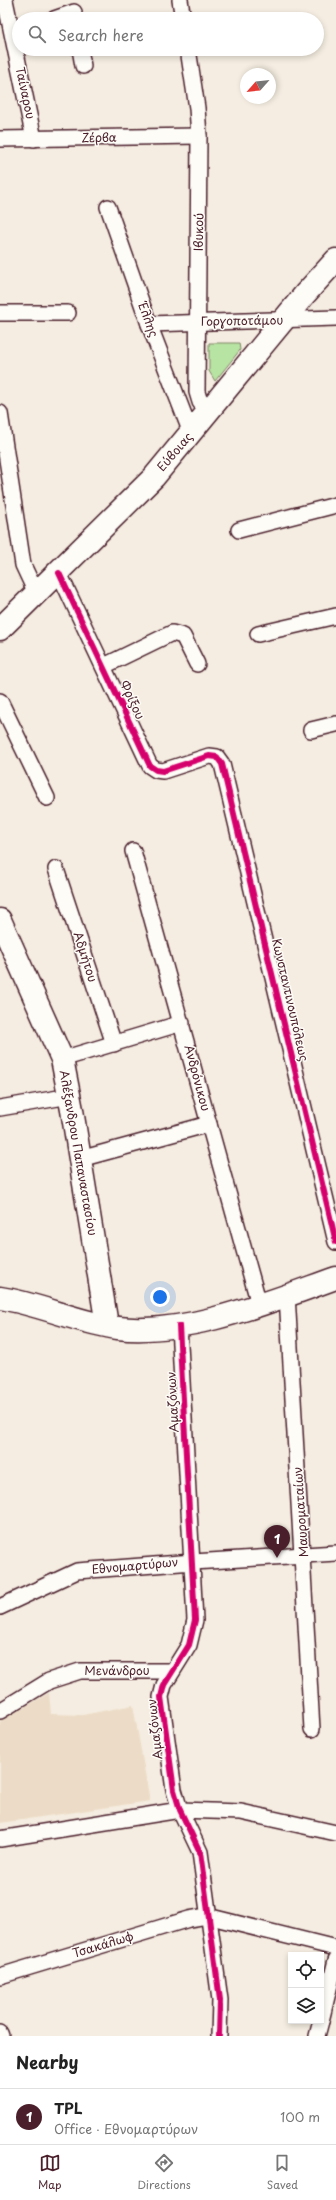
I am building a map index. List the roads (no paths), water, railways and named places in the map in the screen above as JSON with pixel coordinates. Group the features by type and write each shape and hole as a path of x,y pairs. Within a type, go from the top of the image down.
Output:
{"main road":[{"name":"Εύβοιας","path":"0,629 37,595 139,492 208,413 336,260"},
{"name":"Αλέξανδρου Παπαναστασίου","path":"0,920 62,1059 70,1096 107,1325"},
{"path":"0,1298 39,1306 107,1325 142,1329 179,1326 287,1296 336,1278"}],"street":[{"name":"Ταίναρου","path":"5,0 12,20"},
{"path":"180,0 182,12"},
{"name":"Ταίναρου","path":"20,56 34,139"},
{"path":"81,56 83,66"},
{"name":"Ιβυκού","path":"189,56 197,108 199,136 197,392 200,402 208,413"},
{"name":"Ζέρβα","path":"0,139 199,136"},
{"name":"Έλλης","path":"108,207 149,324 191,433"},
{"path":"0,313 68,313"},
{"name":"Γοργοποτάμου","path":"149,324 284,321 336,318"},
{"path":"0,413 23,565 37,595"},
{"path":"239,530 336,505"},
{"name":"Φρίξου","path":"59,573 150,766 156,770 162,771 209,756 217,757 222,764"},
{"path":"258,634 336,616"},
{"path":"104,666 172,633 183,636 197,664"},
{"path":"0,701 47,798"},
{"path":"311,730 336,724"},
{"name":"Κωνσταντινουπόλεως","path":"222,764 336,1242"},
{"name":"Ανδρόνικου","path":"133,851 259,1304"},
{"name":"Αδμήτου","path":"56,869 114,1044"},
{"path":"62,1059 182,1023"},
{"path":"0,1108 70,1096"},
{"path":"80,1159 209,1124"},
{"name":"Μαυροματαίων","path":"287,1296 312,1729"},
{"name":"Αμαζόνων","path":"179,1326 195,1620 189,1645 164,1685 161,1698 174,1790 180,1810 200,1852 207,1916 220,2000 219,2036"},
{"name":"Εθνομαρτύρων","path":"0,1606 78,1571 193,1562 303,1557 336,1553"},
{"name":"Μενάνδρου","path":"0,1711 48,1681 80,1671 172,1671"},
{"path":"0,1839 180,1810 241,1812 336,1833"},
{"path":"207,1916 336,1948"},
{"name":"Τσακάλωφ","path":"0,1976 181,1922 207,1916"},
{"path":"324,2009 336,1960"},
{"path":"317,2036 320,2024"}],"place":[{"name":"TPL","path":"277,1558"}]}
